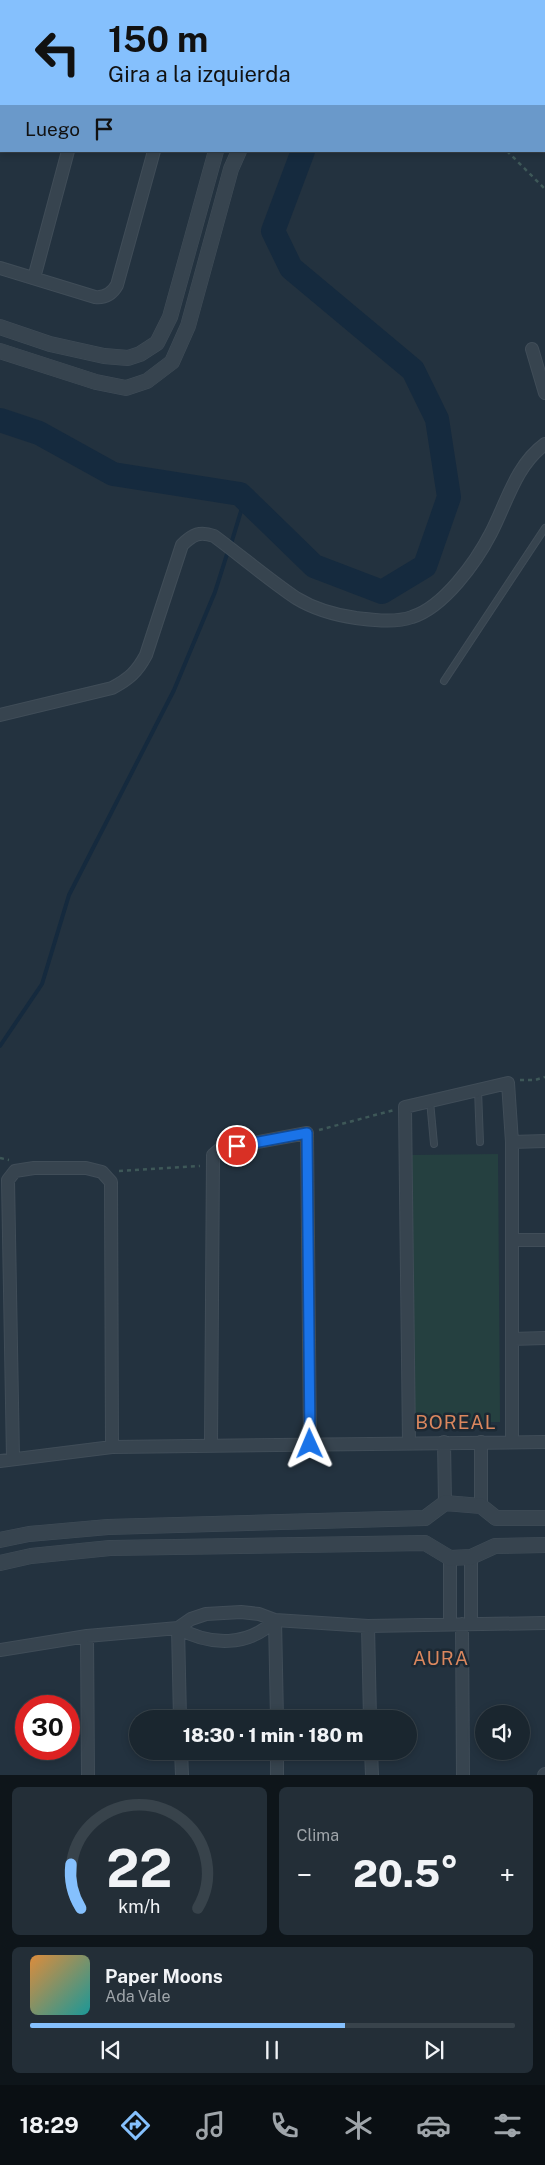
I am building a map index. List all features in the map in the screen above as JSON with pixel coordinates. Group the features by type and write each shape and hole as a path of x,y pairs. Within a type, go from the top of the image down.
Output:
{"street":[{"path":"34,278 68,152"},
{"path":"0,268 95,297 104,296 112,292 117,285 154,152"},
{"path":"0,328 50,344 104,356 128,358 140,354 157,343 170,317 216,152"},
{"path":"0,351 96,382 126,388 147,381 172,362 188,326 231,169 239,152"},
{"path":"532,349 545,392"},
{"path":"0,715 112,688 128,680 138,672 146,655 182,545 192,535 203,532 214,536 297,598 333,615 380,621 412,617 441,602 465,572 490,535 522,466 545,444"},
{"path":"409,1443 405,1106 508,1083 512,1142 512,1442"},
{"path":"211,1446 213,1155 220,1149 307,1133 310,1444"},
{"path":"512,1142 545,1141"},
{"path":"13,1458 8,1180 15,1171 34,1168 86,1168 102,1172 111,1182 112,1447"},
{"path":"512,1240 545,1240"},
{"path":"512,1339 545,1338"},
{"path":"444,1442 445,1502"},
{"path":"481,1442 481,1506"},
{"path":"0,1461 112,1447 545,1442"},
{"path":"0,1540 29,1534 108,1527 426,1518 445,1502 481,1506 496,1518 545,1518"},
{"path":"425,1543 426,1518"},
{"path":"496,1518 496,1546"},
{"path":"0,1563 31,1556 110,1548 425,1543 450,1558 471,1557 496,1546 545,1545"},
{"path":"462,1775 461,1624 471,1557"},
{"path":"450,1558 461,1624"},
{"path":"0,1650 87,1636 178,1628 191,1619 206,1614 241,1612 258,1614 275,1620 368,1626 545,1623"},
{"path":"178,1628 195,1637 217,1640 242,1640 263,1632 275,1620"},
{"path":"275,1620 277,1710"},
{"path":"368,1626 370,1710"},
{"path":"178,1628 180,1710"},
{"path":"87,1636 88,1775"},
{"path":"181,1760 182,1775"},
{"path":"277,1760 277,1775"},
{"path":"371,1760 372,1775"}],"lane":[{"path":"444,681 545,528"},
{"path":"478,1090 480,1142"},
{"path":"430,1101 434,1144"}],"path":[{"path":"508,152 545,189"},
{"path":"508,1083 535,1080 545,1076"},
{"path":"307,1133 405,1106"},
{"path":"102,1172 212,1165"}],"green space":[{"path":"498,1154 500,1422 415,1423 412,1155"}],"waterway":[{"path":"0,420 39,433 113,474 240,494 314,566 382,592 425,566 449,497 437,419 413,370 291,268 273,231 303,152"},
{"path":"231,544 245,498"},
{"path":"0,1046 42,984 69,895 174,690 215,592 228,551"}],"district":[{"name":"BOREAL","path":"456,1422"},
{"name":"AURA","path":"441,1658"}],"route":[{"path":"237,1146 307,1133 310,1444"}]}
